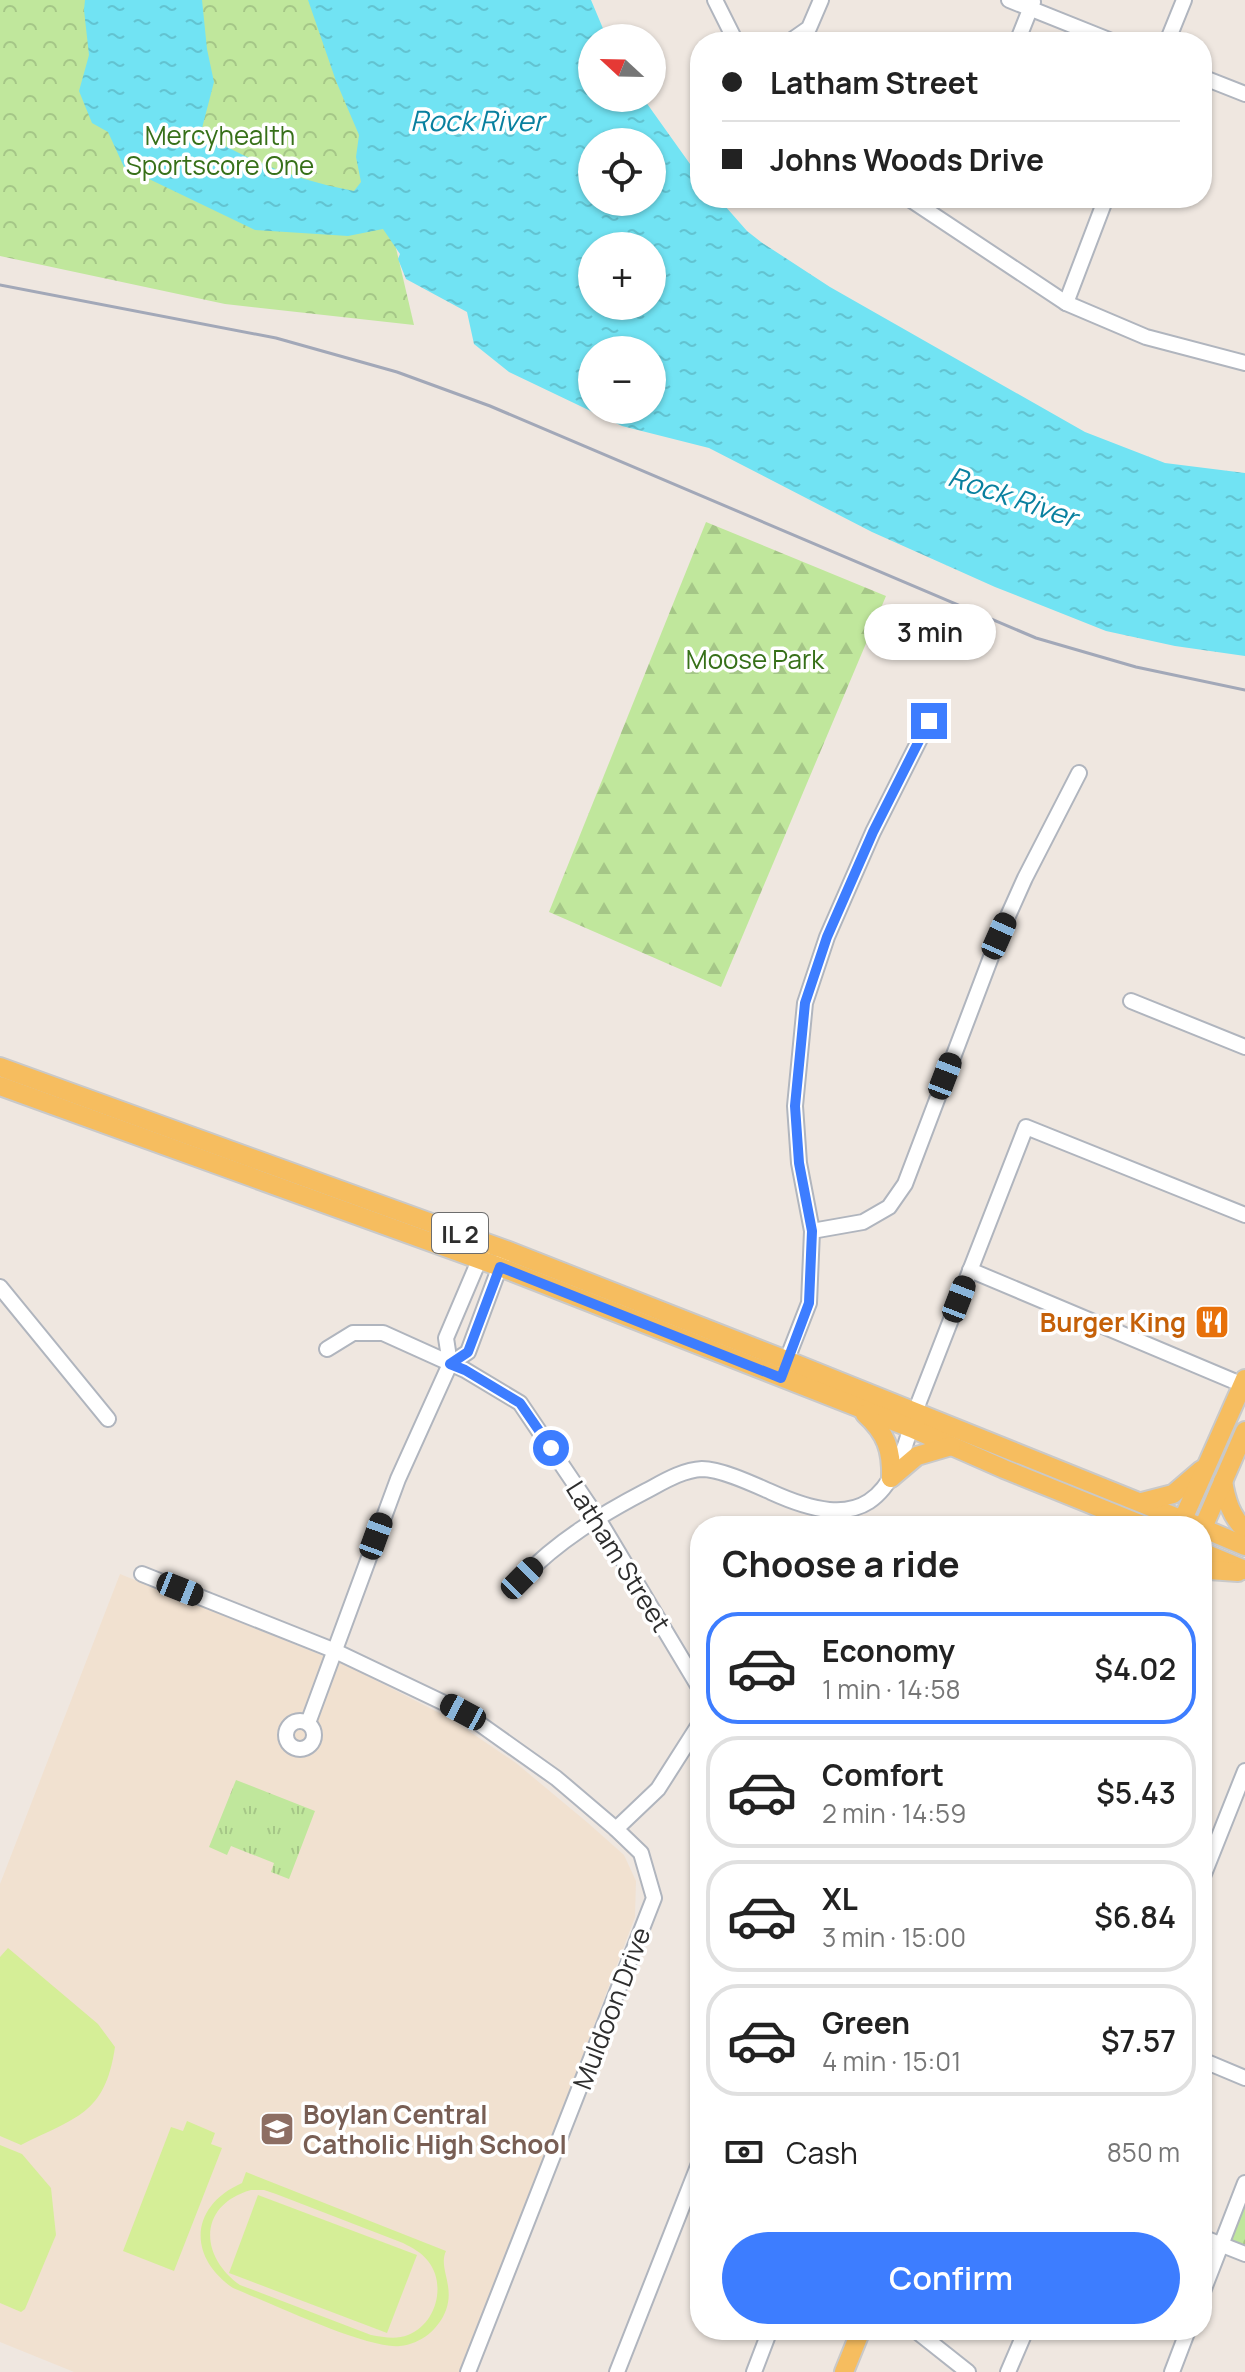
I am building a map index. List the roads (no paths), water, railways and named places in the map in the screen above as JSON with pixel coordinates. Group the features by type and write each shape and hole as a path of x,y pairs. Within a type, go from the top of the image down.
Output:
{"main road":[{"name":"IL 2","path":"0,1067 483,1252"},
{"name":"IL 2","path":"0,1086 503,1259 913,1420 1142,1502 1173,1516"},
{"name":"IL 2","path":"784,1369 857,1407 913,1420 951,1446 1115,1516"},
{"path":"1197,1516 1211,1460 1244,1382"},
{"path":"857,1407 882,1431 888,1444 891,1478"},
{"path":"1201,1516 1223,1481 1245,1431"},
{"path":"891,1478 917,1456 951,1446"},
{"path":"1142,1502 1173,1494 1211,1460"},
{"path":"1223,1481 1235,1520 1245,1530"},
{"name":"IL 2","path":"1212,1533 1245,1546"},
{"path":"1212,1556 1245,1571"},
{"path":"1212,1570 1245,1571"},
{"path":"844,2372 857,2340"}],"street":[{"path":"715,0 731,32"},
{"path":"803,32 809,28 821,0"},
{"path":"1009,0 1032,4 1092,32"},
{"path":"1171,32 1184,0"},
{"path":"1021,32 1032,4"},
{"path":"1212,81 1245,94"},
{"path":"923,208 1066,303 1146,337 1245,363"},
{"path":"1066,303 1102,208"},
{"path":"784,1369 809,1303 812,1231 799,1163 795,1106 805,1003 827,937 873,832 929,721"},
{"path":"812,1231 863,1222 889,1207 905,1184 999,936 1079,773"},
{"path":"1131,1001 1245,1047"},
{"path":"522,1578 546,1554 597,1517 678,1474 703,1469 747,1481 782,1497 828,1511 867,1505 874,1501 902,1456 913,1420 1026,1127 1245,1215"},
{"path":"450,1364 446,1338 483,1252"},
{"path":"308,1723 398,1479 450,1364 468,1352 503,1259"},
{"path":"970,1270 1244,1382"},
{"path":"0,1287 108,1419"},
{"name":"Latham Street","path":"327,1349 353,1333 383,1333 465,1370 520,1403 597,1517 690,1672"},
{"name":"Muldoon Drive","path":"142,1574 333,1650 463,1712 556,1778 641,1853 654,1898 468,2372"},
{"path":"616,1829 658,1789 690,1739"},
{"path":"1212,1854 1245,1771"},
{"path":"1212,2064 1245,2078"},
{"path":"1212,2268 1245,2183"},
{"path":"617,2372 690,2186"},
{"path":"1212,2241 1245,2254"},
{"path":"754,2372 766,2340"},
{"path":"928,2340 968,2372"},
{"path":"1008,2372 1022,2340"},
{"path":"1172,2372 1184,2340"}],"water":[{"name":"Rock River","path":"85,0 202,0 214,82 201,132 274,169 354,191 361,182 356,157 359,135 336,81 308,0 591,0 601,24 578,24 578,112 653,112 664,128 578,128 578,216 666,216 666,130 690,164 690,208 727,208 761,242 830,287 1085,432 1165,463 1245,473 1245,656 1175,646 1106,631 995,587 872,532 709,448 618,424 666,424 666,336 578,336 578,405 509,372 474,344 467,312 406,279 398,259 400,254 383,229 348,236 255,230 124,167 108,132 92,123 79,91 89,55"}],"railway":[{"path":"0,285 276,338 397,372 490,406 1036,638 1136,667 1245,690"}],"place":[{"name":"Burger King","path":"1212,1322"},
{"name":"Boylan Central Catholic High School","path":"277,2129"}],"park label":[{"name":"Mercyhealth Sportscore One","path":"220,150"},
{"name":"Moose Park","path":"755,659"}]}
